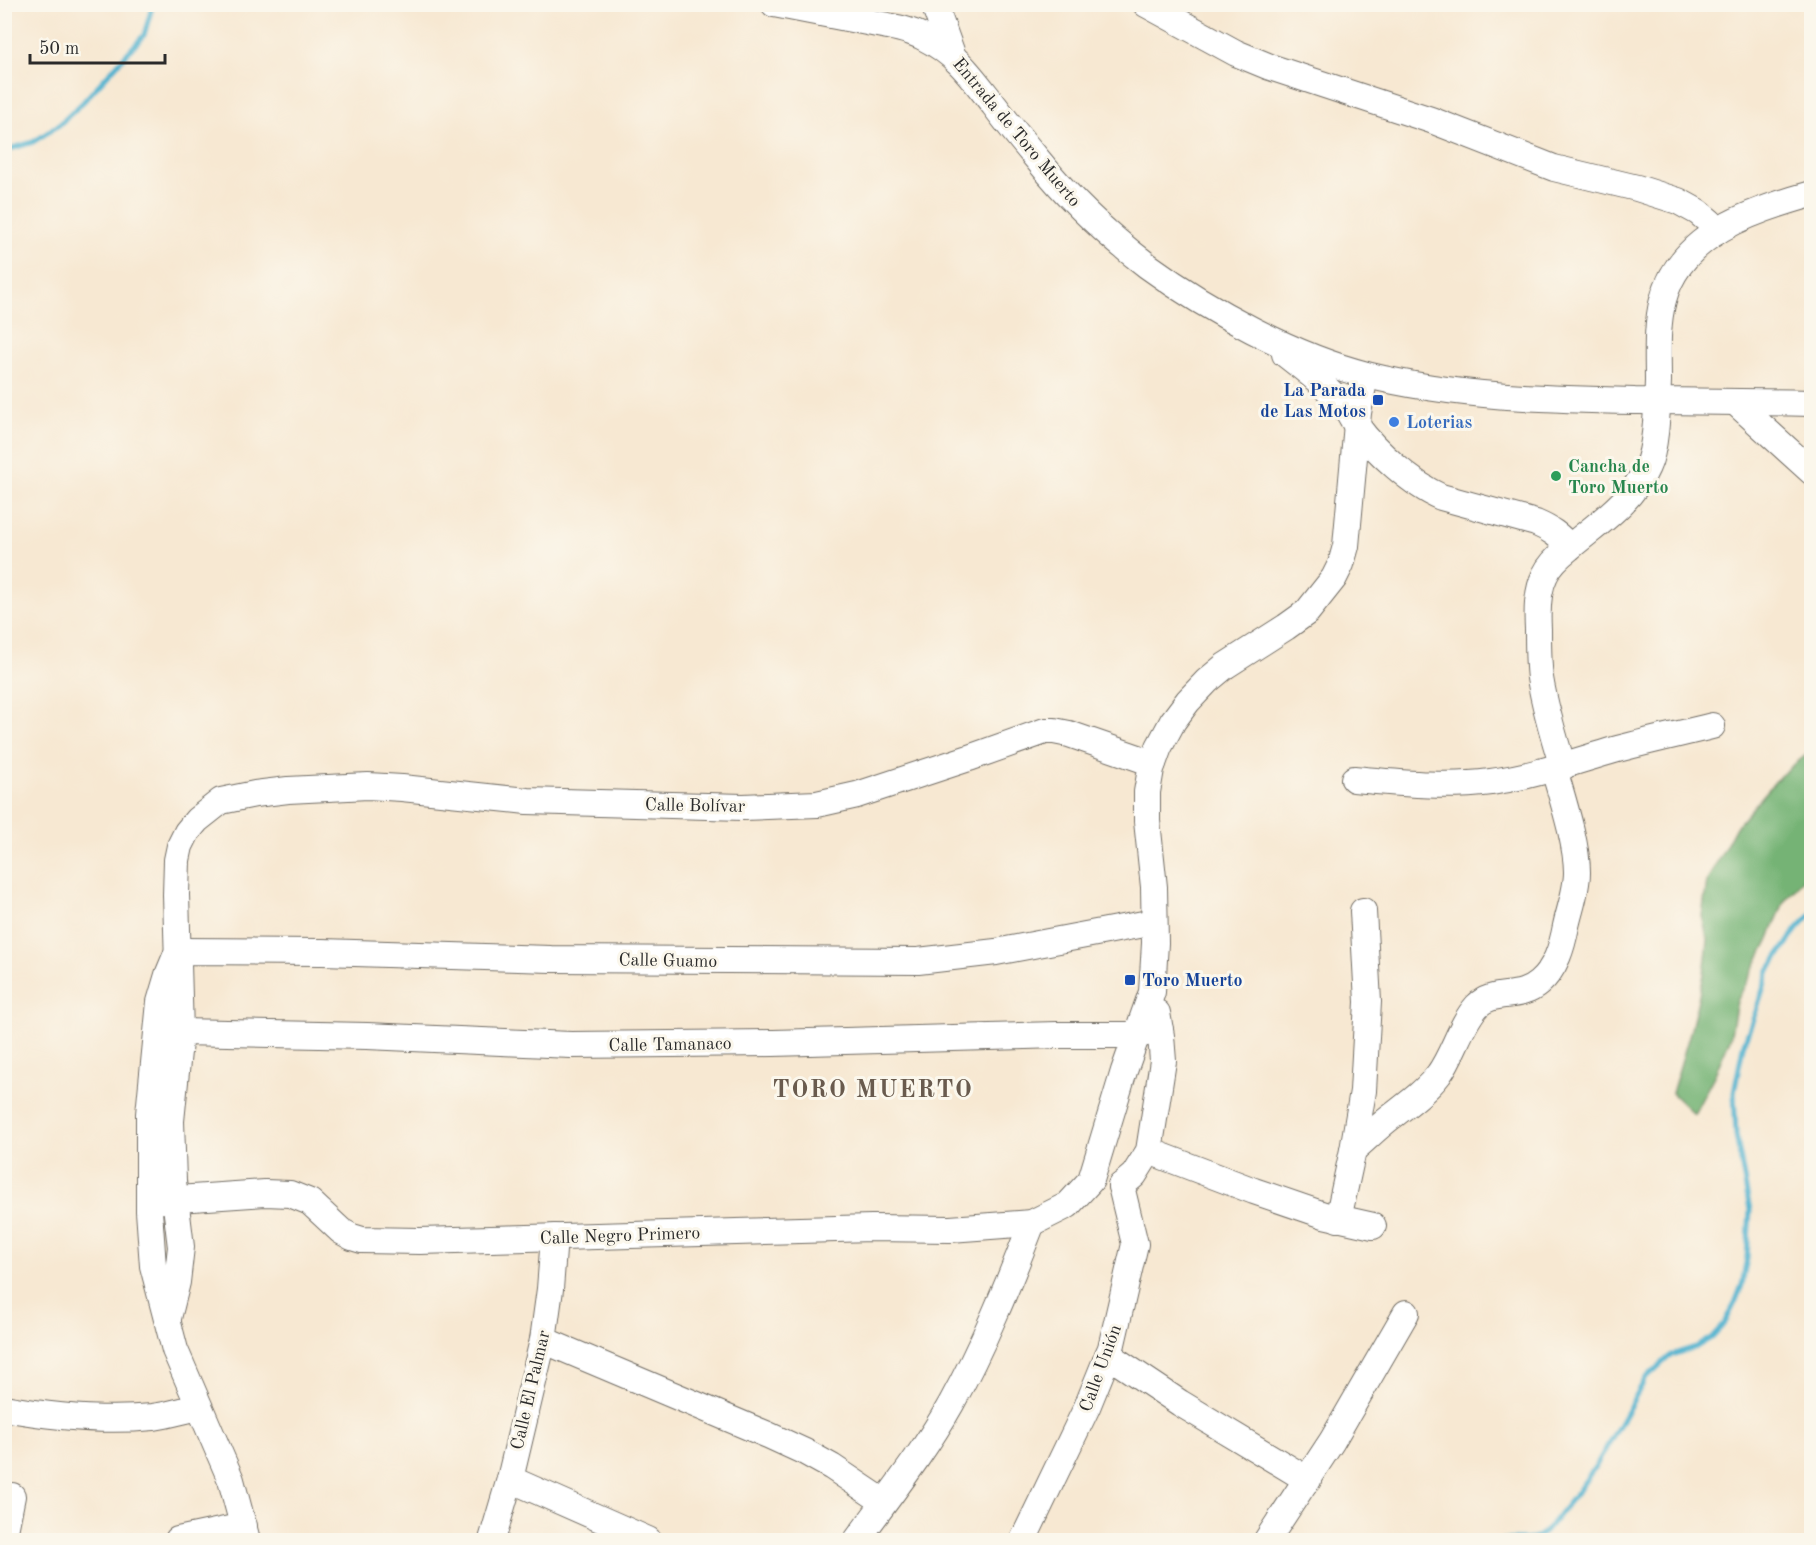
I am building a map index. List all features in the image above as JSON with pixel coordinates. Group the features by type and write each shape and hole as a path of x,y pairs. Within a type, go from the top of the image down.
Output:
{"street":[{"name":"Entrada de Toro Muerto","path":"774,4 898,28 919,35 952,54 1060,187 1124,248 1171,282 1237,321 1288,347 1334,365 1398,382 1501,397 1812,403"},
{"path":"934,4 952,54"},
{"path":"1146,4 1236,53 1270,67 1431,120 1554,168 1637,188 1678,201 1698,212 1710,222 1716,231"},
{"path":"1353,1150 1414,1098 1439,1073 1464,1025 1479,1004 1485,999 1520,994 1529,990 1540,982 1553,967 1564,936 1577,871 1540,678 1537,616 1545,574 1554,561 1569,547 1589,533 1615,509 1641,478 1648,465 1657,401 1659,324 1663,299 1670,281 1683,261 1696,246 1716,231 1751,214 1812,194"},
{"path":"1237,321 1287,355 1312,376 1401,471 1428,492 1536,523 1551,530 1569,547"},
{"path":"1149,1033 1163,1061 1149,1151 1134,1175 1121,1186 1091,1180 1124,1071 1149,1033 1154,887 1147,821 1147,792 1153,764 1173,721 1188,701 1225,666 1307,612 1334,578 1346,546 1357,426 1365,375"},
{"path":"1735,402 1812,472"},
{"path":"1354,779 1455,785 1490,782 1559,768 1617,749 1712,726"},
{"name":"Calle Bolívar","path":"178,951 176,895 177,860 180,846 187,832 197,820 221,801 255,794 368,786 527,801 743,807 817,804 857,795 1045,731 1069,734 1153,764"},
{"path":"1338,1219 1363,1091 1368,1020 1363,911"},
{"name":"Calle Guamo","path":"178,951 551,958 918,961 996,952 1154,922"},
{"path":"178,951 180,1032 149,1114 149,1201 153,1266 174,1350 231,1480 246,1533 178,1540"},
{"path":"167,1322 177,1282 181,1247 173,1181 171,1121 160,1002 178,951"},
{"name":"Calle Tamanaco","path":"180,1032 367,1036 571,1045 773,1043 1149,1033"},
{"path":"1149,1151 1254,1191 1338,1219 1372,1226"},
{"name":"Calle Negro Primero","path":"149,1201 265,1193 290,1194 310,1202 341,1232 362,1240 420,1241 872,1228 950,1229 1032,1223 1068,1205 1091,1180"},
{"name":"Calle Unión","path":"1023,1540 1087,1407 1108,1355 1135,1244 1121,1186"},
{"path":"857,1540 933,1434 951,1404 996,1314 1032,1223"},
{"name":"Calle El Palmar","path":"492,1540 510,1479 543,1340 554,1237"},
{"path":"1267,1540 1332,1441 1406,1313"},
{"path":"543,1340 796,1448 832,1467 884,1502"},
{"path":"1108,1355 1180,1403 1308,1480"},
{"path":"4,1408 52,1416 100,1419 155,1417 199,1407"},
{"path":"510,1479 648,1540"},
{"path":"4,1536 12,1496"}],"green space":[{"path":"1811,751 1811,870 1784,902 1768,941 1737,1001 1730,1039 1694,1114 1672,1093 1704,974 1708,941 1702,916 1707,881 1736,827 1780,776"}],"waterway":[{"path":"4,151 33,142 59,125 83,102 144,35 153,4"},
{"path":"1504,1540 1527,1540 1546,1531 1597,1464 1646,1378 1671,1355 1696,1347 1711,1338 1725,1323 1735,1303 1742,1285 1747,1258 1750,1210 1736,1135 1734,1093 1743,1046 1769,970 1797,929 1812,913"}],"place":[{"name":"La Parada de Las Motos","path":"1378,400"},
{"name":"Loterias","path":"1394,422"},
{"name":"Cancha de Toro Muerto","path":"1556,476"},
{"name":"Toro Muerto","path":"1130,980"}],"district":[{"name":"TORO MUERTO","path":"873,1089"}]}
